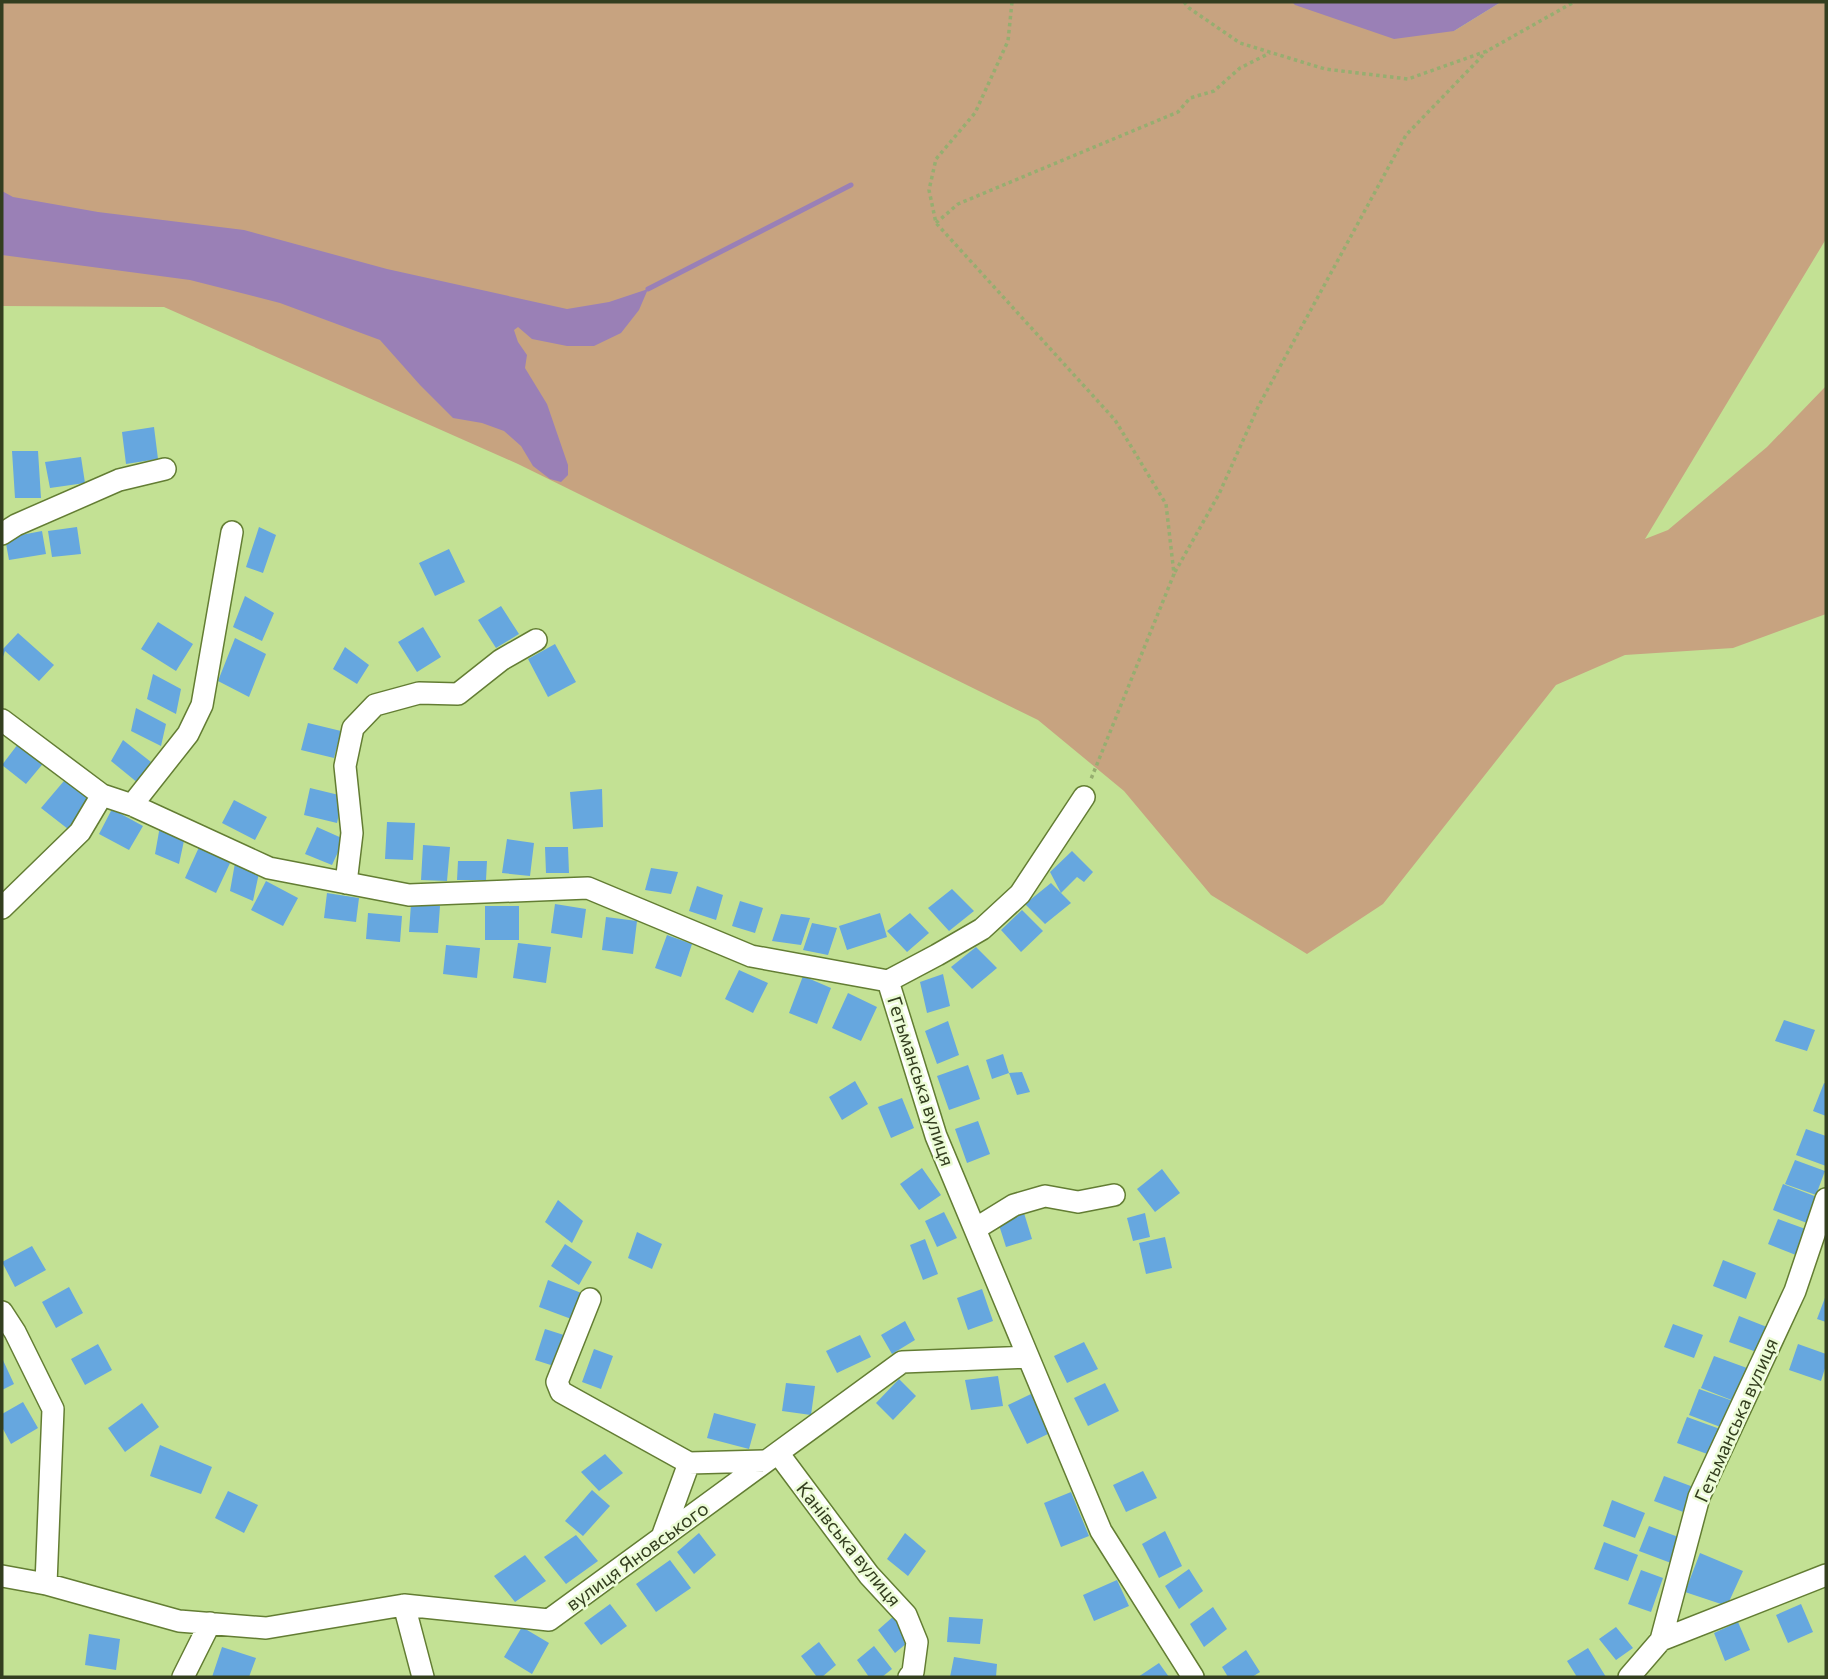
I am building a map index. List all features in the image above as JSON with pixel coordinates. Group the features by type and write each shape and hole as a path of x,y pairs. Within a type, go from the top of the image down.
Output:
{"street":[{"path":"2,534 16,525 119,480 165,468"},
{"path":"132,806 188,734 202,705 232,531"},
{"path":"346,883 352,833 345,766 353,728 375,705 419,693 458,694 501,660 536,640"},
{"name":"Гетьманська вулиця","path":"2,720 102,795 270,868 409,895 587,888 751,956 888,981 936,1136 1101,1531 1193,1677"},
{"path":"2,908 80,832 102,795"},
{"path":"888,981 982,929 1020,894 1084,797"},
{"path":"975,1229 1014,1205 1045,1196 1078,1202 1114,1195"},
{"name":"Гетьманська вулиця","path":"1629,1677 1661,1640 1699,1497 1795,1292 1826,1199"},
{"path":"590,1299 557,1381 561,1392 689,1463 771,1457"},
{"path":"2,1312 15,1332 53,1409 46,1584"},
{"name":"вулиця Яновського","path":"2,1576 46,1584 179,1621 265,1628 404,1605 549,1620 902,1362 1028,1357"},
{"name":"Канівська вулиця","path":"771,1457 869,1575 906,1615 917,1643 913,1672 909,1677"},
{"path":"662,1538 689,1463"},
{"path":"1661,1640 1826,1575"},
{"path":"404,1605 423,1677"},
{"path":"183,1677 211,1623"}],"path":[{"path":"1012,2 1007,41 975,114 936,159 929,190 936,223 1115,420 1166,504 1174,574"},
{"path":"1184,2 1240,43 1325,69 1408,79 1487,51 1574,2"},
{"path":"1084,797 1174,574 1219,494 1258,407 1406,135 1487,51"},
{"path":"936,223 958,204 1178,112 1190,98 1214,91 1240,68 1272,53"}],"shaded area":[{"path":"2,2 1292,2 1296,5 1454,31 1501,2 1826,2 1826,239 1645,539 1668,530 1767,447 1826,386 1826,614 1733,648 1625,655 1556,685 1383,904 1307,954 1211,895 1124,791 1038,720 518,464 164,307 2,306"},
{"path":"1292,2 1501,2 1454,31 1394,39"},
{"path":"2,191 13,197 98,212 244,230 387,269 567,309 609,302 648,289 639,310 621,333 594,346 567,346 532,339 518,327 514,330 527,355 525,368 547,404 568,465 568,475 561,482 550,479 533,466 521,446 504,431 482,423 453,418 380,340 280,303 190,280 2,255"}],"building":[{"path":"154,427 158,459 126,464 122,432"},
{"path":"12,451 38,451 41,498 15,498"},
{"path":"81,457 85,483 50,488 45,462"},
{"path":"77,527 81,554 52,557 48,531"},
{"path":"259,527 276,535 263,573 246,567"},
{"path":"42,531 46,554 9,560 5,538"},
{"path":"449,549 465,582 435,596 419,563"},
{"path":"245,596 274,613 262,641 233,627"},
{"path":"501,606 519,634 496,648 478,620"},
{"path":"158,622 193,644 176,671 141,649"},
{"path":"423,627 441,657 417,672 398,642"},
{"path":"18,633 54,665 39,681 5,651 2,660 2,648"},
{"path":"235,638 266,654 249,697 218,681"},
{"path":"555,644 576,682 548,697 528,659"},
{"path":"345,647 369,665 357,684 333,669"},
{"path":"153,674 181,689 176,714 147,699"},
{"path":"136,708 166,724 161,746 131,731"},
{"path":"308,723 341,731 334,758 301,750"},
{"path":"21,740 46,760 26,784 2,765"},
{"path":"123,740 151,762 138,783 111,761"},
{"path":"69,775 95,796 68,829 41,808"},
{"path":"310,788 343,796 337,823 304,815"},
{"path":"602,789 603,827 573,829 570,792"},
{"path":"234,800 267,817 255,840 222,823"},
{"path":"112,809 143,826 129,850 99,834"},
{"path":"387,822 415,823 413,860 385,859"},
{"path":"160,826 185,836 179,864 155,854"},
{"path":"317,827 344,839 332,865 305,854"},
{"path":"507,839 534,843 530,876 502,873"},
{"path":"200,845 231,861 216,893 185,878"},
{"path":"423,845 450,847 447,881 421,880"},
{"path":"545,847 568,847 569,873 546,873"},
{"path":"1072,851 1093,872 1084,882 1077,877 1061,893 1050,872"},
{"path":"458,861 487,861 486,880 457,880"},
{"path":"235,863 259,873 253,901 230,891"},
{"path":"651,868 678,872 671,894 645,890"},
{"path":"266,881 298,898 283,926 251,910"},
{"path":"1051,883 1071,903 1045,924 1025,904"},
{"path":"697,886 723,895 716,920 689,911"},
{"path":"952,889 974,911 949,931 928,908"},
{"path":"327,893 359,898 356,922 324,918"},
{"path":"740,901 763,908 755,933 732,926"},
{"path":"411,904 440,906 438,933 409,932"},
{"path":"555,904 586,909 582,938 551,933"},
{"path":"485,906 519,906 519,940 485,940"},
{"path":"1022,910 1043,931 1021,952 1001,930"},
{"path":"368,913 402,916 400,942 366,939"},
{"path":"880,913 887,937 847,950 839,926"},
{"path":"910,913 929,933 907,952 887,931"},
{"path":"781,914 810,918 801,945 772,941"},
{"path":"606,917 637,921 633,954 602,950"},
{"path":"812,923 837,928 828,955 803,950"},
{"path":"667,935 692,944 681,977 655,968"},
{"path":"518,943 551,947 546,983 513,978"},
{"path":"446,945 480,948 477,978 443,974"},
{"path":"976,947 997,968 972,989 951,967"},
{"path":"739,970 768,983 753,1013 725,999"},
{"path":"943,974 950,1006 927,1013 920,982"},
{"path":"803,976 831,988 817,1024 789,1013"},
{"path":"848,993 877,1007 861,1041 832,1028"},
{"path":"1784,1020 1815,1030 1807,1051 1775,1041"},
{"path":"948,1021 959,1055 937,1064 925,1031"},
{"path":"1003,1054 1009,1073 992,1079 986,1060"},
{"path":"968,1065 980,1099 949,1110 937,1076"},
{"path":"1022,1072 1030,1092 1017,1095 1009,1073"},
{"path":"855,1081 868,1104 842,1120 829,1097"},
{"path":"1824,1083 1826,1084 1826,1116 1813,1111"},
{"path":"902,1098 914,1128 891,1138 878,1107"},
{"path":"978,1121 990,1154 967,1163 955,1129"},
{"path":"1806,1129 1826,1136 1826,1166 1796,1155"},
{"path":"1795,1160 1825,1171 1816,1195 1785,1184"},
{"path":"922,1168 941,1195 919,1210 900,1184"},
{"path":"1162,1169 1180,1193 1155,1212 1137,1189"},
{"path":"1783,1184 1817,1197 1807,1223 1773,1210"},
{"path":"558,1200 583,1221 572,1243 545,1222"},
{"path":"944,1212 957,1238 937,1247 925,1221"},
{"path":"1024,1213 1032,1239 1006,1247 998,1222"},
{"path":"1145,1213 1150,1237 1133,1241 1127,1218"},
{"path":"1778,1219 1811,1231 1801,1257 1768,1244"},
{"path":"637,1232 662,1244 652,1269 628,1258"},
{"path":"1165,1237 1172,1268 1146,1274 1139,1243"},
{"path":"925,1239 938,1274 923,1280 910,1245"},
{"path":"565,1244 592,1262 579,1285 551,1266"},
{"path":"32,1246 46,1270 15,1287 2,1262"},
{"path":"1723,1260 1756,1273 1746,1299 1713,1286"},
{"path":"548,1280 584,1294 574,1320 539,1307"},
{"path":"69,1287 83,1313 56,1328 42,1302"},
{"path":"982,1289 993,1321 968,1330 957,1298"},
{"path":"1826,1295 1826,1322 1817,1319"},
{"path":"1739,1316 1772,1329 1762,1354 1729,1342"},
{"path":"905,1321 915,1340 892,1354 881,1335"},
{"path":"1673,1324 1703,1335 1694,1358 1664,1347"},
{"path":"545,1329 567,1336 557,1367 535,1360"},
{"path":"860,1335 871,1357 837,1373 826,1351"},
{"path":"1084,1342 1098,1369 1067,1383 1054,1356"},
{"path":"98,1344 112,1370 85,1385 71,1359"},
{"path":"1798,1344 1826,1354 1821,1381 1789,1370"},
{"path":"594,1349 613,1356 601,1389 582,1382"},
{"path":"1714,1356 1747,1368 1734,1401 1701,1388"},
{"path":"2,1358 14,1384 2,1390"},
{"path":"998,1376 1003,1406 971,1410 965,1380"},
{"path":"899,1379 916,1396 893,1420 876,1403"},
{"path":"786,1383 815,1386 811,1415 782,1411"},
{"path":"1105,1383 1119,1411 1088,1426 1074,1398"},
{"path":"1699,1389 1733,1401 1723,1428 1689,1415"},
{"path":"1031,1394 1050,1433 1027,1444 1008,1405"},
{"path":"23,1402 38,1428 11,1444 2,1427 2,1414"},
{"path":"142,1403 159,1427 125,1452 108,1428"},
{"path":"714,1413 756,1424 749,1449 707,1438"},
{"path":"1687,1417 1720,1429 1710,1455 1677,1443"},
{"path":"160,1445 212,1467 201,1494 150,1476"},
{"path":"605,1454 623,1473 599,1491 581,1472"},
{"path":"1143,1471 1157,1498 1126,1512 1113,1485"},
{"path":"1664,1476 1696,1488 1686,1513 1654,1501"},
{"path":"592,1490 610,1506 583,1536 565,1521"},
{"path":"228,1491 258,1505 244,1533 215,1518"},
{"path":"1071,1492 1089,1536 1061,1547 1044,1503"},
{"path":"1612,1500 1645,1513 1635,1538 1603,1526"},
{"path":"1649,1526 1681,1538 1671,1563 1639,1551"},
{"path":"1165,1531 1182,1566 1159,1578 1142,1544"},
{"path":"699,1533 716,1555 694,1574 677,1552"},
{"path":"905,1533 926,1551 908,1576 887,1559"},
{"path":"576,1535 598,1561 566,1584 544,1557"},
{"path":"1604,1542 1638,1555 1628,1581 1594,1569"},
{"path":"1700,1553 1743,1571 1727,1606 1685,1592"},
{"path":"525,1555 546,1581 515,1602 494,1576"},
{"path":"670,1560 691,1588 656,1612 636,1584"},
{"path":"1189,1569 1203,1591 1179,1609 1165,1586"},
{"path":"1641,1570 1663,1578 1651,1612 1628,1604"},
{"path":"1117,1580 1129,1606 1094,1621 1083,1595"},
{"path":"610,1604 627,1626 601,1645 584,1623"},
{"path":"1801,1604 1813,1632 1788,1643 1776,1615"},
{"path":"1213,1607 1227,1629 1204,1647 1190,1624"},
{"path":"895,1615 913,1638 895,1653 878,1630"},
{"path":"949,1617 983,1619 980,1644 947,1642"},
{"path":"1738,1622 1750,1650 1725,1661 1714,1633"},
{"path":"522,1627 549,1643 532,1674 504,1657"},
{"path":"1616,1627 1633,1648 1616,1660 1599,1639"},
{"path":"89,1634 120,1639 116,1670 85,1665"},
{"path":"819,1642 836,1665 822,1677 817,1677 801,1656"},
{"path":"874,1646 892,1669 882,1677 869,1677 857,1660"},
{"path":"222,1647 256,1658 249,1677 212,1677"},
{"path":"1588,1648 1606,1677 1577,1677 1567,1661"},
{"path":"1246,1650 1260,1672 1252,1677 1228,1677 1222,1667"},
{"path":"954,1657 997,1664 996,1677 950,1677"},
{"path":"1159,1663 1169,1677 1138,1677"}],"waterway":[{"path":"648,289 851,185"}]}
